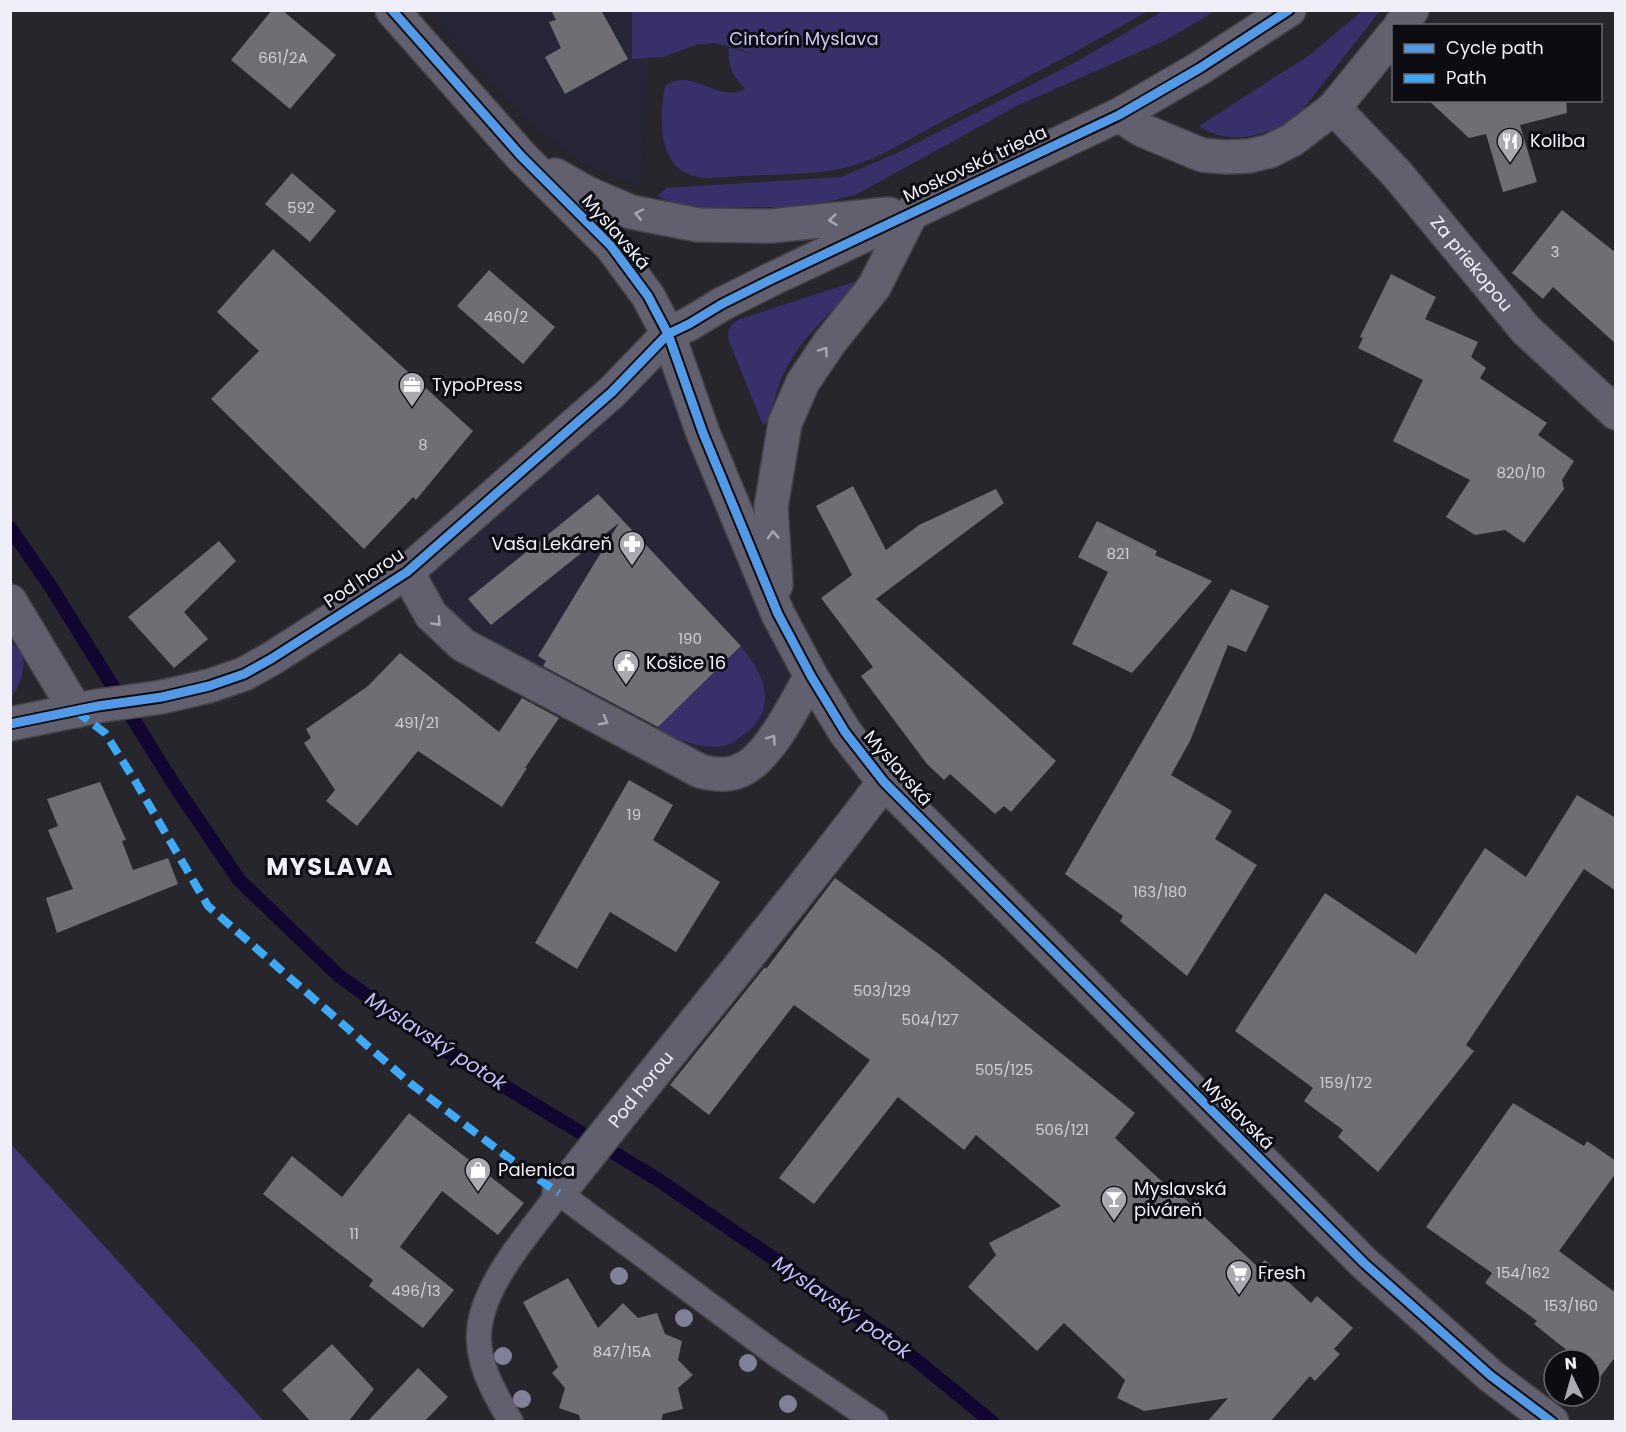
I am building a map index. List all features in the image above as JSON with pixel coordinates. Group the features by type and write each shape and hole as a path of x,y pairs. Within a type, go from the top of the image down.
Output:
{"street":[{"name":"Myslavská","path":"392,10 521,156 611,246 648,296 668,334 703,433 778,614 811,676 845,732 884,782 1364,1263 1491,1376 1552,1422"},
{"name":"Moskovská trieda","path":"668,334 732,299 1119,114 1200,68 1289,10"},
{"path":"1402,24 1412,10"},
{"path":"1119,114 1142,130 1202,155 1249,156 1270,151 1292,140 1334,108 1392,36"},
{"name":"Za priekopou","path":"1334,108 1397,174 1526,330 1616,413"},
{"name":"Moskovská trieda","path":"521,156 587,193 631,212 698,225 771,226 912,212"},
{"name":"Myslavská","path":"778,614 771,507 785,423 803,382 830,342 874,287 912,212"},
{"name":"Pod horou","path":"10,724 162,697 209,686 244,674 271,659 407,572 612,392 668,334"},
{"name":"Pod horou","path":"407,572 431,615 463,645 700,771 713,775 729,774 745,768 760,756 811,676"},
{"path":"10,601 87,709"},
{"name":"Pod horou","path":"558,1193 825,860 884,782"}],"lane":[{"name":"Pod horou","path":"511,1422 486,1374 479,1341 481,1325 485,1306 509,1262 558,1193"},
{"path":"558,1193 777,1356 876,1422"}],"shaded area":[{"path":"431,11 632,11 632,58 649,59 640,186 584,165 527,122 450,37"},
{"path":"668,334 811,676 729,774 463,645 407,572"},
{"path":"11,1144 264,1421 11,1421"}],"green space":[{"name":"Cintorín Myslava","path":"632,10 1148,11 869,160 844,168 820,172 710,178 685,172 668,154 662,127 665,86 675,81 685,80 724,92 745,89 732,70 729,47 758,56 730,46 712,43 696,45 664,57 632,59"},
{"path":"1163,11 1215,11 1166,40 1019,105 857,194 820,204 784,207 694,208 680,206 657,196 667,188 841,177 899,152 1076,62"},
{"path":"1362,11 1380,11 1300,113 1289,121 1264,133 1237,137 1211,133 1199,126 1311,54"},
{"path":"857,281 861,282 827,315 796,352 781,380 769,421 763,425 729,341 728,333 733,323"},
{"path":"10,642 21,653 24,667 20,681 11,696"},
{"path":"741,647 761,678 765,700 763,711 757,722 747,732 729,744 714,747 688,742 655,730"}],"building":[{"path":"272,10 282,10 336,55 290,109 231,60"},
{"path":"551,10 601,10 628,59 565,94 545,57 561,48 549,22 556,20"},
{"path":"1430,102 1566,102 1567,113 1520,125 1537,182 1503,192 1486,134 1469,138"},
{"path":"292,173 336,211 310,242 265,204"},
{"path":"1562,210 1616,253 1616,344 1553,287 1543,299 1512,273"},
{"path":"273,249 473,431 416,500 413,497 364,549 211,399 259,351 217,312"},
{"path":"489,270 555,327 523,364 457,306"},
{"path":"1391,274 1436,297 1425,319 1478,342 1471,357 1486,368 1480,378 1547,423 1538,435 1574,461 1562,480 1564,489 1524,543 1505,530 1475,535 1446,517 1470,480 1393,441 1423,380 1358,348 1363,338 1360,337"},
{"path":"853,486 886,550 919,525 996,489 1004,503 876,599 1056,761 1011,812 1004,806 995,814 950,774 944,780 927,764 861,676 873,667 821,598 852,575 816,506"},
{"path":"598,494 741,646 658,727 543,666 546,661 538,656 619,523 491,625 468,599"},
{"path":"1097,521 1157,551 1155,555 1212,581 1132,673 1072,644 1108,572 1078,557"},
{"path":"219,541 236,561 184,612 208,639 174,668 128,617"},
{"path":"1231,589 1269,606 1246,652 1228,645 1190,741 1171,775 1232,811 1215,839 1257,865 1187,976 1120,921 1123,916 1065,874"},
{"path":"400,653 499,732 522,698 559,718 502,807 418,751 357,826 326,801 335,790 304,743 311,738 306,729 368,686"},
{"path":"629,780 673,805 653,840 720,882 676,952 610,912 577,969 535,943"},
{"path":"100,782 126,840 122,841 133,870 168,858 178,884 57,933 46,898 73,889 48,830 58,826 47,799"},
{"path":"1577,795 1616,818 1616,891 1584,869 1466,1045 1474,1051 1378,1172 1338,1137 1343,1130 1304,1101 1313,1088 1235,1031 1325,893 1416,954 1485,848 1526,877"},
{"path":"835,878 939,954 1135,1113 1115,1138 1169,1188 1171,1186 1258,1267 1265,1260 1311,1303 1317,1296 1353,1328 1334,1349 1340,1354 1315,1381 1310,1376 1270,1422 1207,1422 1228,1398 1144,1411 1117,1398 1125,1380 1064,1323 1037,1351 968,1287 996,1255 989,1243 1061,1206 976,1135 964,1150 898,1097 814,1204 779,1178 870,1060 794,1005 709,1115 670,1085 765,967 766,969"},
{"path":"1513,1103 1584,1146 1587,1141 1616,1161 1616,1173 1559,1251 1616,1293 1616,1356 1602,1374 1602,1348 1564,1348 1534,1324 1537,1321 1485,1283 1492,1273 1426,1227"},
{"path":"409,1113 524,1203 498,1235 442,1191 400,1247 454,1290 423,1328 369,1286 373,1280 263,1194 292,1156 342,1197"},
{"path":"568,1278 598,1328 623,1303 638,1318 657,1313 665,1334 682,1341 678,1360 693,1375 678,1388 683,1409 663,1414 661,1422 581,1422 579,1415 559,1408 565,1388 552,1373 558,1367 523,1302"},
{"path":"332,1344 374,1389 348,1422 311,1422 282,1390"},
{"path":"418,1368 448,1397 424,1422 367,1422"}],"waterway":[{"name":"Myslavský potok","path":"10,528 51,587 173,783 239,880 339,976 438,1046 657,1179 884,1334 992,1422"}],"marked path":[{"path":"76,711 105,733 208,906 410,1083 522,1168 559,1193"}],"cycle path":[{"path":"392,10 521,156 611,246 648,296 668,334 703,433 778,614 811,676 845,732 884,782 1364,1263 1491,1376 1552,1422"},
{"path":"10,724 98,706 162,697 209,686 244,674 271,659 407,572 612,392 668,334 770,280 1119,115 1200,68 1289,10"}],"place":[{"name":"Koliba","path":"1510,164"},
{"name":"TypoPress","path":"412,408"},
{"name":"Vaša Lekáreň","path":"632,567"},
{"name":"Košice 16","path":"626,686"},
{"name":"Palenica","path":"478,1193"},
{"name":"Myslavská piváreň","path":"1114,1222"},
{"name":"Fresh","path":"1239,1296"}],"district":[{"name":"MYSLAVA","path":"330,867"}]}
